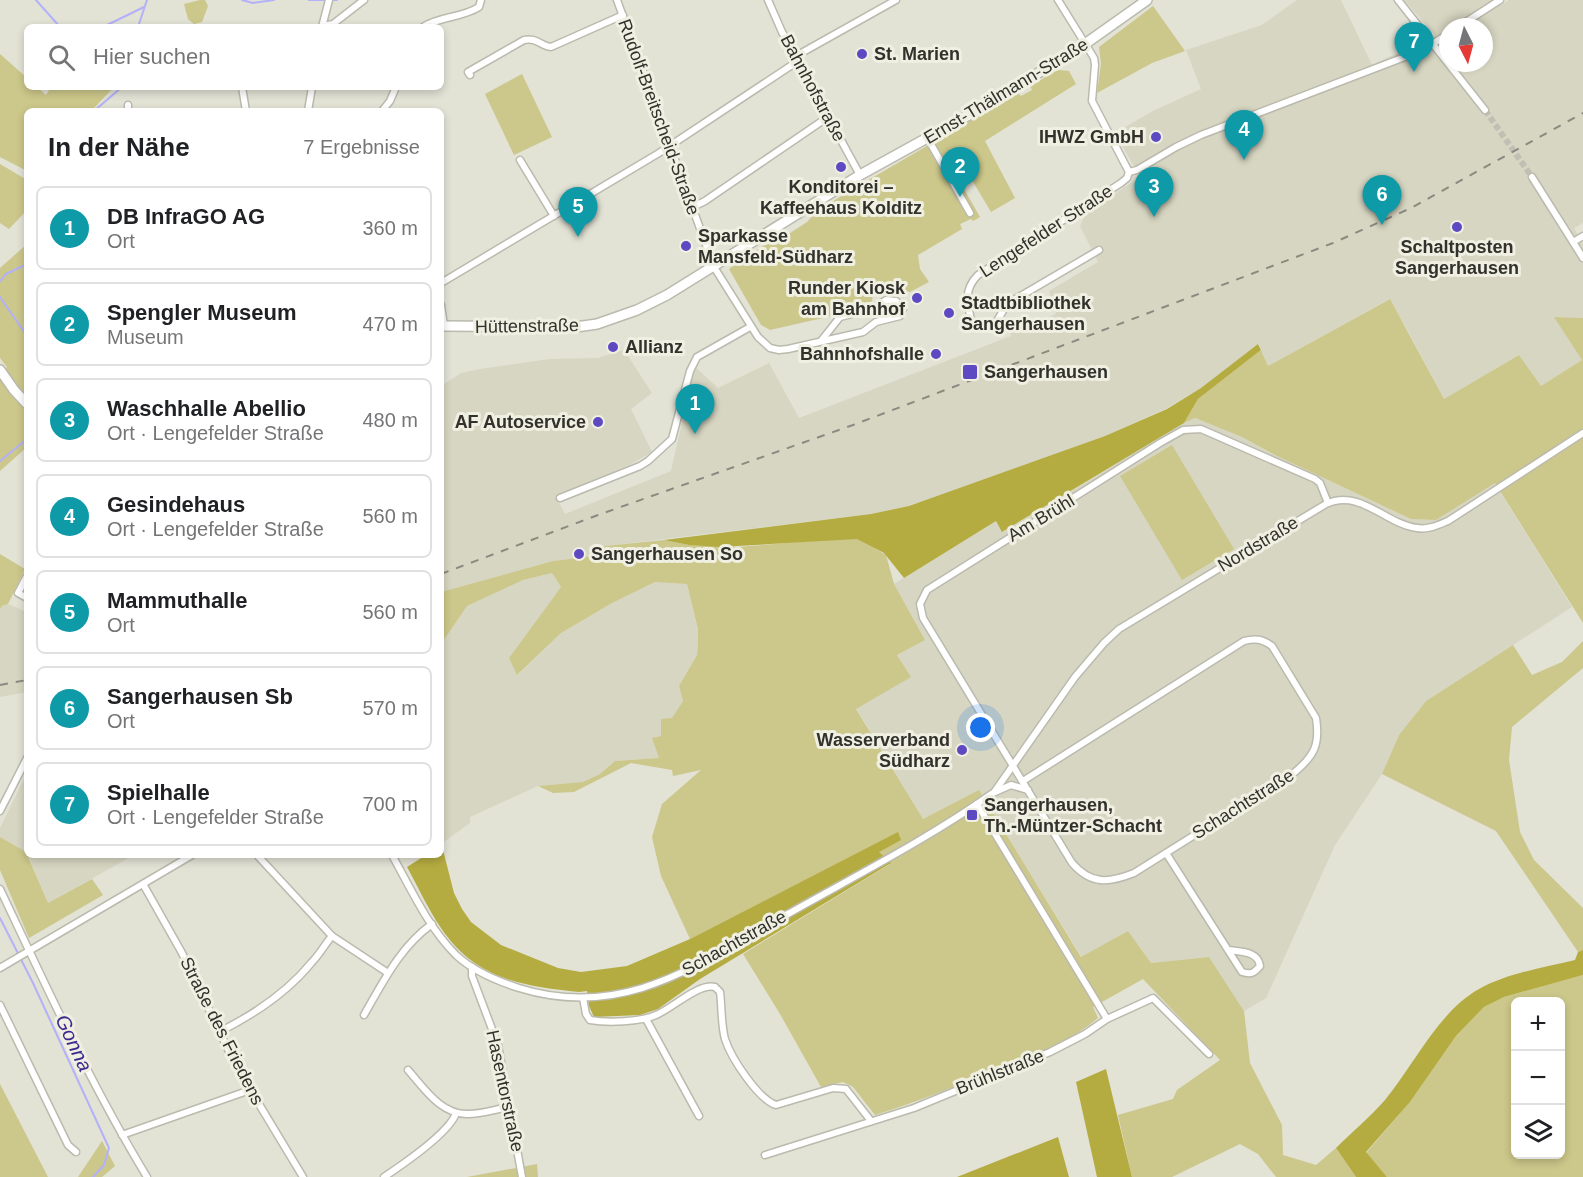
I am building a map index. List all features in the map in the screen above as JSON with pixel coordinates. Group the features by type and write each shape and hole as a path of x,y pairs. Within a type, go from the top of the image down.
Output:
{"street":[{"path":"333,24 364,0"},
{"path":"429,24 439,19 470,12 479,7 481,0"},
{"name":"Rudolf-Breitscheid-Straße","path":"617,0 714,267 750,327 765,345 776,350 785,350 821,341"},
{"name":"Bahnhofstraße","path":"768,0 782,32 860,176"},
{"path":"444,281 669,146 797,59 896,0"},
{"path":"1058,0 1095,62 1092,101 1129,172"},
{"name":"Ernst-Thälmann-Straße","path":"860,176 985,106 1085,44 1146,0"},
{"path":"1398,0 1485,110"},
{"path":"1472,18 1500,0"},
{"path":"323,24 328,3"},
{"path":"470,75 468,72 524,40 534,39 551,47 622,15"},
{"name":"Lengefelder Straße","path":"1099,250 1007,304 997,321 991,326 982,328 972,323 966,297 970,284 976,276 1123,182 1129,172 1201,135 1394,61 1439,40"},
{"path":"242,90 246,108"},
{"path":"308,108 312,90"},
{"path":"384,108 395,90"},
{"path":"691,208 705,201 828,117"},
{"path":"928,139 970,213"},
{"path":"520,160 554,216"},
{"name":"Hüttenstraße","path":"444,326 544,328 590,325 637,310 714,267 860,176"},
{"path":"1532,177 1583,258"},
{"path":"1573,242 1583,236"},
{"path":"888,300 896,301 902,307 903,312 900,316 876,322 865,331 821,341 840,317 872,309 888,300"},
{"path":"560,498 636,468 651,458 672,439 694,360 750,327"},
{"path":"0,370 24,401"},
{"name":"Am Brühl","path":"1013,764 922,617 920,604 927,590 1160,443 1186,430 1206,431 1315,480 1320,483 1328,503"},
{"name":"Nordstraße","path":"993,793 1076,677 1104,643 1119,629 1328,503 1340,500 1356,501 1407,526 1419,529 1432,528 1448,521 1583,434"},
{"path":"24,581 18,592 24,596"},
{"name":"Schachtstraße","path":"1013,764 1023,781 1029,790 1072,863 1080,872 1092,878 1119,879 1134,873 1295,772 1305,763 1317,744 1316,718 1272,646 1255,638 1244,641 1023,781"},
{"path":"0,811 24,764"},
{"name":"Schachtstraße","path":"472,967 500,982 529,991 582,998 627,992 675,977 883,861 993,793 1011,785 1029,790"},
{"path":"977,804 1107,1019"},
{"path":"1166,853 1242,972 1249,974 1256,972 1260,966 1259,959 1254,954 1228,950"},
{"path":"0,968 187,858"},
{"path":"260,858 332,936 388,973"},
{"path":"395,858 432,924 454,953 472,967"},
{"name":"Straße des Friedens","path":"143,884 182,953 219,1032 250,1090 303,1177"},
{"path":"0,889 23,954 147,1177"},
{"path":"364,1015 388,973 409,945 432,924"},
{"path":"219,1032 254,1014 290,986 332,936"},
{"name":"Hasentorstraße","path":"472,967 472,976 498,1045 522,1177"},
{"path":"582,998 585,1012 591,1020 646,1019 664,1012 703,987 715,987 720,992 725,1039 741,1069 768,1102 777,1105 832,1088 846,1089 872,1121"},
{"name":"Brühlstraße","path":"765,1155 914,1108 1050,1052 1085,1034 1107,1019 1153,998 1209,1054"},
{"path":"0,1005 68,1145 76,1152"},
{"path":"646,1019 699,1116"},
{"path":"408,1070 444,1107 456,1113 473,1114 510,1107"},
{"path":"122,1135 250,1090"},
{"path":"384,1177 403,1165 448,1127 456,1113"}],"shaded area":[{"path":"205,0 208,6 202,22 194,24 188,19 184,4"},
{"path":"1297,0 1341,0 1372,65 1435,35 1404,0 1495,0 1466,18 1439,18 1439,72 1493,72 1493,18 1479,18 1509,0 1583,0 1583,223 1574,228 1583,244 1583,318 1555,317 1582,360 1541,386 1519,355 1444,399 1389,299 1268,366 1259,344 1201,388 1167,408 1105,436 909,506 871,514 606,546 586,557 553,561 444,591 444,384 461,373 480,369 550,359 598,358 624,350 652,393 631,409 652,452 631,464 556,497 565,514 671,471 695,367 718,388 769,363 799,418 1011,336 1010,332 1056,314 1049,291 1098,262 1080,226 1086,213 1140,177 1115,133 1153,111 1201,89 1186,50 1262,25"},
{"path":"1153,6 1185,51 1152,63 1097,93 1101,64 1099,47"},
{"path":"0,54 24,75 24,90 40,90 46,95 49,90 111,90 94,108 24,108 24,169 0,157"},
{"path":"1058,70 1069,71 1076,84 985,141 1015,198 991,212 956,153 943,161 953,177 956,175 980,217 960,224 962,229 918,255 920,269 929,282 910,292 891,287 882,288 873,293 872,301 862,309 770,330 761,325 729,269 763,246 781,239 807,222 817,211 853,189 1018,93 1021,96 1032,90 1030,86"},
{"path":"522,74 552,137 514,155 485,94"},
{"path":"0,164 24,178 24,213 9,229 0,223"},
{"path":"24,247 24,450 0,471 0,375 7,367 0,358 0,268"},
{"path":"1390,299 1444,399 1519,355 1541,386 1582,360 1554,317 1583,318 1583,623 1495,483 1436,520 1411,519 1277,456 1242,437 1195,418 1184,423 1198,399 1261,350 1268,366"},
{"path":"1258,344 1261,350 1198,399 1184,423 1002,532 996,521 904,578 884,553 857,539 720,547 689,545 664,540 871,514 909,506 1105,436 1167,409 1201,388"},
{"path":"1195,418 1242,437 1277,456 1411,519 1436,520 1494,482 1572,607 1426,701 1399,735 1382,774 1335,845 1266,998 1244,1011 1209,957 1151,963 1128,931 1082,957 979,791 923,819 856,708 910,677 897,655 925,640 894,584 996,521 1003,532"},
{"path":"1172,445 1234,549 1182,580 1120,476"},
{"path":"851,538 859,539 886,555 894,584 925,640 897,655 911,677 856,709 923,819 979,790 1081,957 1128,931 1151,963 1209,957 1244,1011 1250,1063 1282,1125 1283,1155 1316,1165 1336,1148 1356,1177 1276,1177 1258,1154 1240,1144 1172,1177 1132,1177 1118,1115 1173,1099 1177,1090 1220,1060 1143,979 1093,1007 1098,1018 1062,1042 891,1110 875,1115 853,1087 843,1082 821,1087 743,954 890,864 878,853 898,833 690,939 661,876 652,837 662,804 701,770 673,776 672,770 631,763 574,792 553,793 538,786 583,782 600,774 615,761 659,758 652,738 661,736 661,719 672,718 683,701 679,686 697,655 698,629 687,584 655,582 612,603 561,633 517,675 509,658 561,587 552,573 523,580 467,606 444,640 444,591 553,561 586,557 605,546 664,540 689,545 738,547"},
{"path":"0,554 24,568 24,571 8,604 0,609"},
{"path":"552,573 561,587 509,658 518,675 561,633 612,603 655,582 687,584 698,629 697,655 679,686 683,701 661,736 659,758 615,761 600,774 583,782 538,786 470,817 470,823 444,842 444,640 467,606 523,580"},
{"path":"8,604 24,611 24,693 0,697 0,609"},
{"path":"1583,641 1583,668 1512,727 1509,760 1520,832 1534,860 1583,908 1583,950 1578,952 1496,831 1382,774 1399,735 1426,701 1513,645 1532,675 1562,662"},
{"path":"24,779 24,851 0,837 0,828"},
{"path":"898,832 901,840 879,852 891,863 700,979 658,1009 640,1015 594,1017 589,1006 587,991 579,992 519,983 501,977 469,959 441,928 407,867 421,858 444,858 444,854 454,893 471,922 501,945 558,968 581,972 627,966 690,939"},
{"path":"0,837 24,851 24,858 29,858 48,903 92,879 103,895 29,938 0,870"},
{"path":"29,858 129,858 48,903"},
{"path":"1583,950 1583,975 1504,997 1484,1007 1456,1036 1410,1102 1366,1152 1387,1177 1356,1177 1336,1148 1385,1100 1451,1011 1464,999 1490,983 1575,960 1578,952"},
{"path":"1583,975 1583,1177 1387,1177 1366,1153 1410,1102 1456,1036 1484,1007 1504,997"},
{"path":"1106,1069 1132,1177 1097,1177 1076,1082"},
{"path":"0,1084 48,1177 0,1177"},
{"path":"1058,1137 1069,1177 957,1177"},
{"path":"102,1141 115,1166 102,1177 78,1177"},
{"path":"537,1164 538,1177 467,1177"}],"waterway":[{"path":"36,0 57,24"},
{"name":"Gonna","path":"139,24 147,0"},
{"name":"Gonna","path":"242,0 253,3 274,0"},
{"name":"Gonna","path":"309,0 337,0"},
{"path":"109,24 144,7"},
{"name":"Gonna","path":"98,108 118,90"},
{"name":"Gonna","path":"0,281 6,274 24,265"},
{"name":"Gonna","path":"0,297 24,332"},
{"name":"Gonna","path":"0,461 24,441"},
{"name":"Gonna","path":"0,918 33,983 109,1148 104,1165 93,1177"}],"tunnel":[{"path":"1485,110 1532,177"}],"railway":[{"path":"444,573 598,515 853,425 1333,243 1411,208 1583,113"},
{"path":"0,685 24,681"}],"place":[{"name":"St. Marien","path":"862,54"},
{"name":"Spielhalle","path":"1414,72"},
{"name":"IHWZ GmbH","path":"1156,137"},
{"name":"Gesindehaus","path":"1244,160"},
{"name":"Konditorei – Kaffeehaus Kolditz","path":"841,167"},
{"name":"Spengler Museum","path":"960,197"},
{"name":"Waschhalle Abellio","path":"1154,217"},
{"name":"Sangerhausen Sb","path":"1382,225"},
{"name":"Schaltposten Sangerhausen","path":"1457,227"},
{"name":"Mammuthalle","path":"578,237"},
{"name":"Sparkasse Mansfeld-Südharz","path":"686,246"},
{"name":"Runder Kiosk am Bahnhof","path":"917,298"},
{"name":"Stadtbibliothek Sangerhausen","path":"949,313"},
{"name":"Allianz","path":"613,347"},
{"name":"Bahnhofshalle","path":"936,354"},
{"name":"Sangerhausen","path":"970,372"},
{"name":"AF Autoservice","path":"598,422"},
{"name":"DB InfraGO AG","path":"695,434"},
{"name":"Sangerhausen So","path":"579,554"},
{"name":"Wasserverband Südharz","path":"962,750"},
{"name":"Sangerhausen, Th.-Müntzer-Schacht","path":"972,815"}]}
